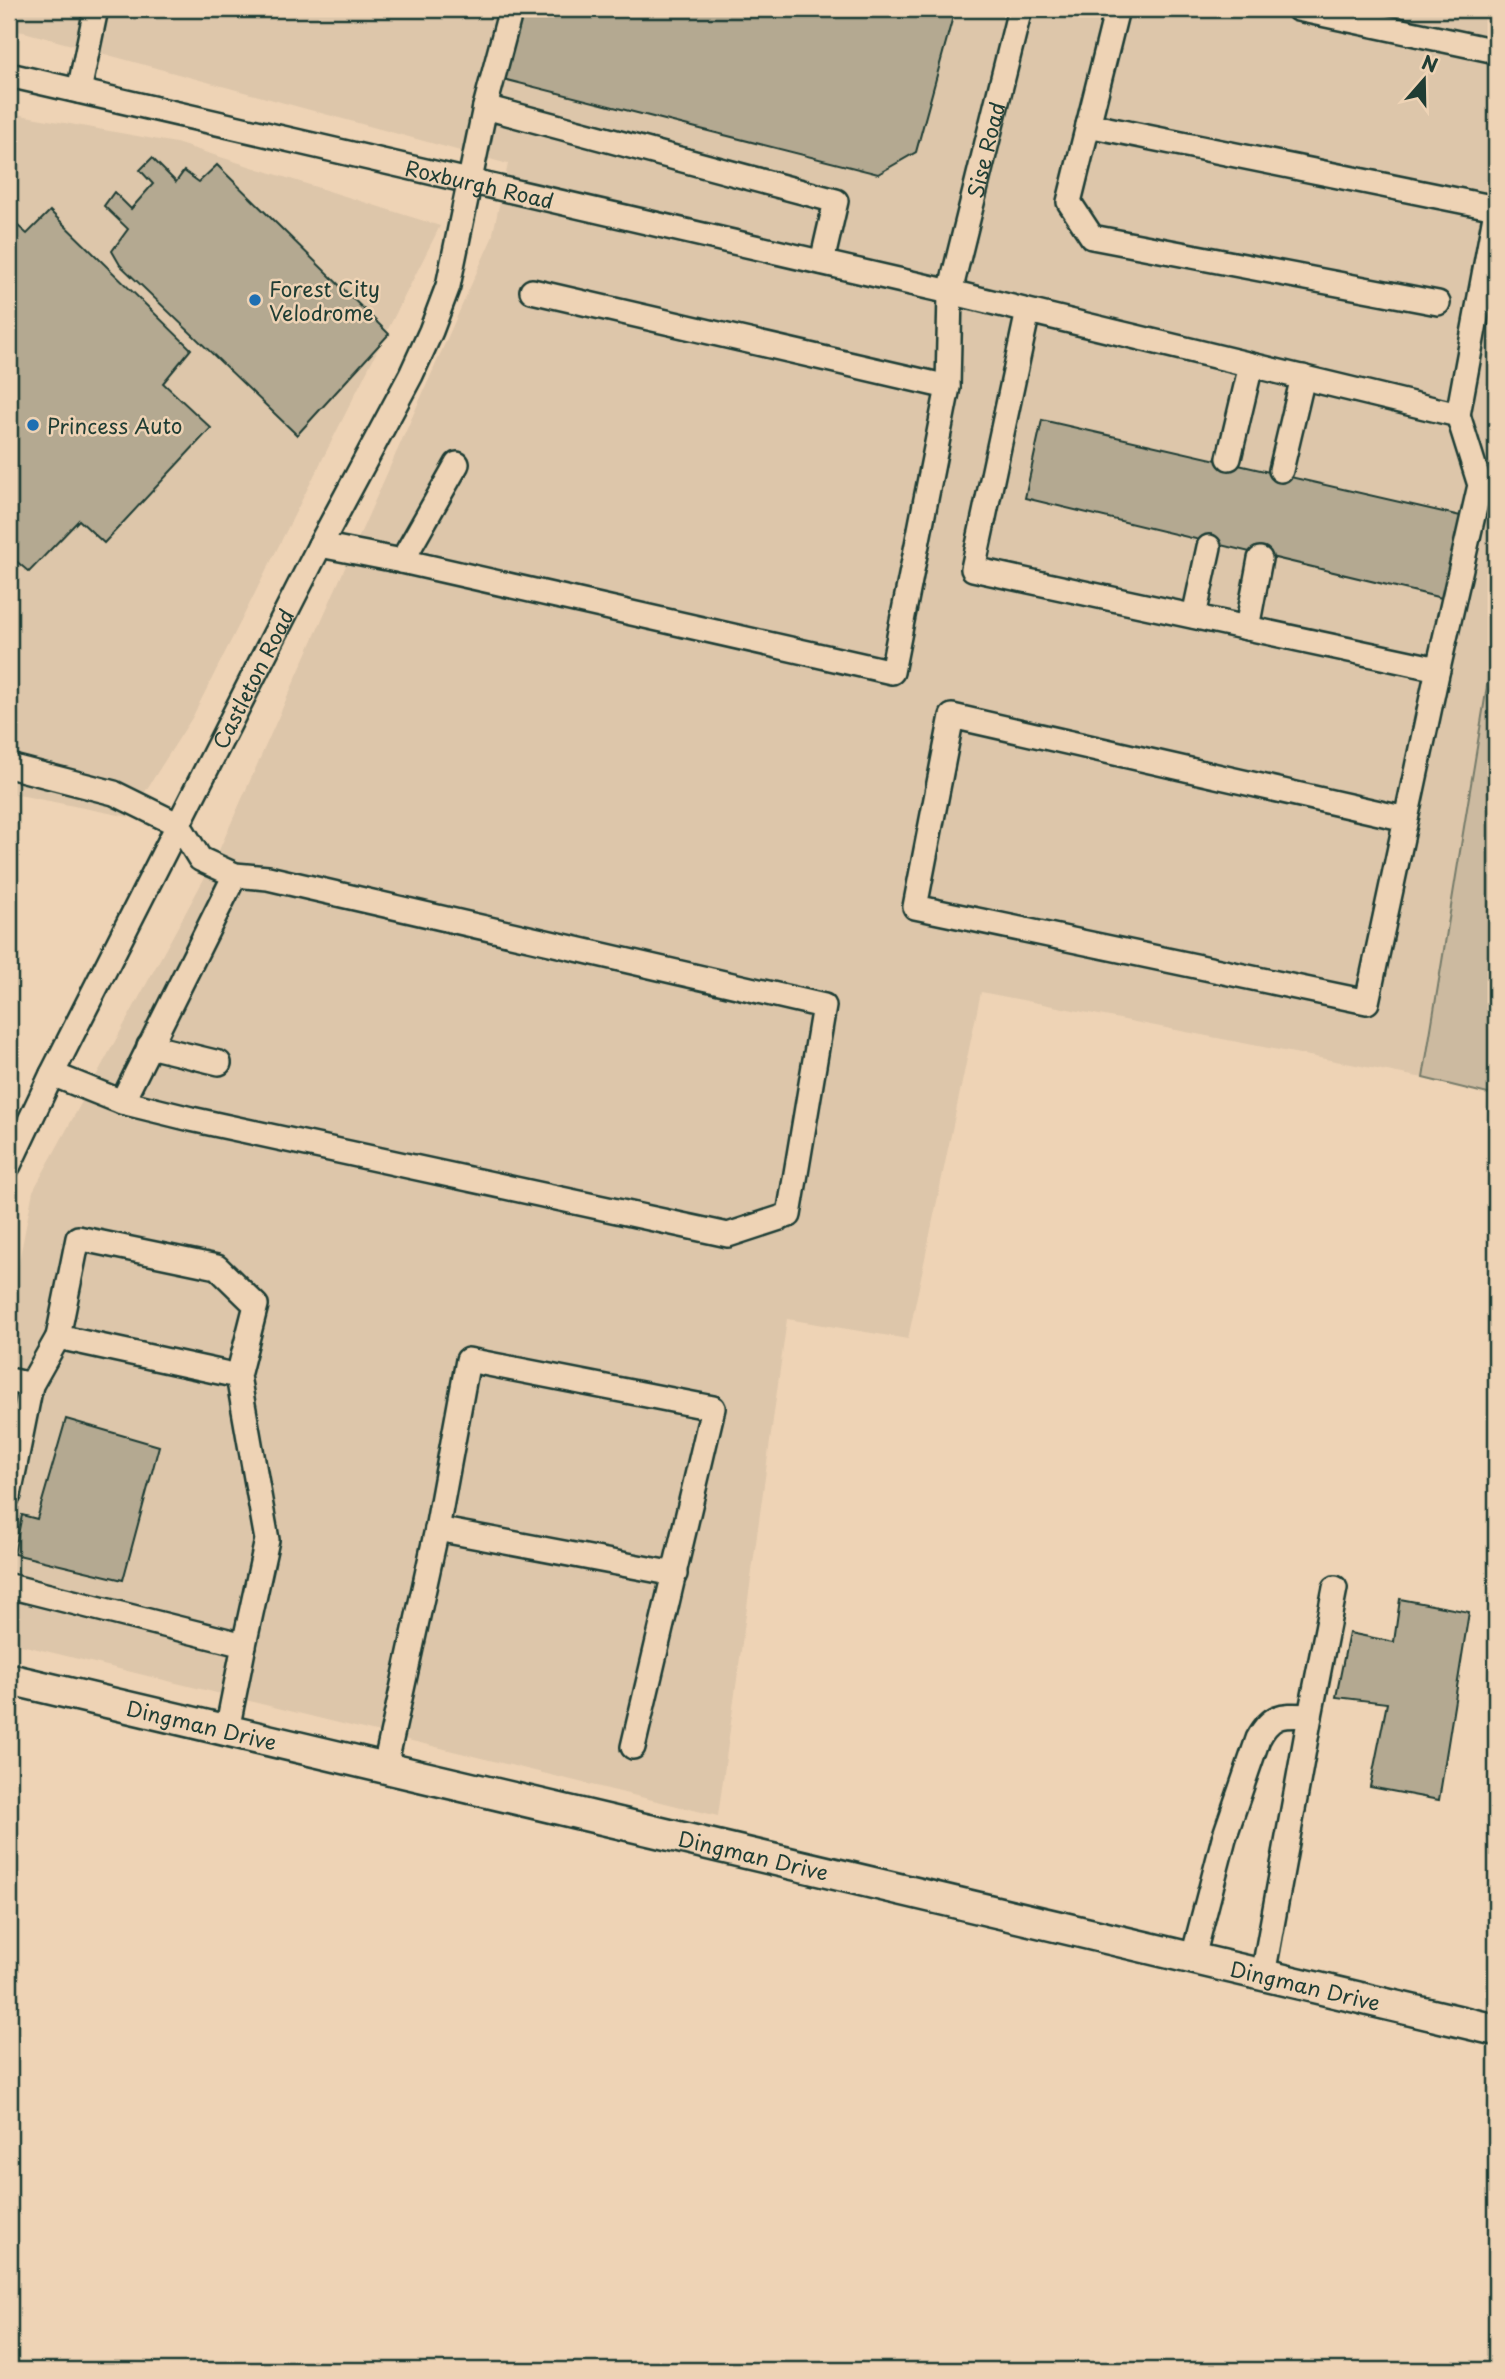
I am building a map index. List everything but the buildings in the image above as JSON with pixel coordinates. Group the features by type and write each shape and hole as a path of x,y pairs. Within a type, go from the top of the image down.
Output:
{"main road":[{"name":"Dingman Drive","path":"9,1678 1496,2031"}],"street":[{"path":"79,91 96,9"},
{"name":"Castleton Road","path":"9,1166 19,1139 320,545 411,375 431,331 448,286 485,107 511,9"},
{"name":"Sise Road","path":"402,561 892,672 948,387 950,292 1020,9"},
{"path":"1117,9 1069,202 1092,237 1438,303"},
{"path":"1298,9 1496,51"},
{"name":"Roxburgh Road","path":"9,75 950,292 1458,415"},
{"path":"485,107 836,201 821,262"},
{"path":"1088,125 1496,209 1458,415 1480,485 1367,1002 915,906 952,716 1406,819"},
{"path":"532,291 948,387"},
{"path":"1028,311 974,569 1438,669"},
{"path":"1229,458 1251,365"},
{"path":"1280,470 1303,377"},
{"path":"320,545 402,561 457,464"},
{"path":"1194,616 1209,547"},
{"path":"1247,628 1260,559"},
{"path":"9,766 114,793 179,825 200,859 235,875 268,878 824,1006 789,1214 728,1235 191,1119 122,1102 52,1074"},
{"path":"122,1102 235,875"},
{"path":"149,1046 219,1063"},
{"path":"9,1494 20,1383 58,1337 78,1238 217,1267 256,1306 238,1376 267,1541 227,1730"},
{"path":"58,1337 238,1376"},
{"path":"385,1767 437,1529 468,1360 713,1408 633,1747"},
{"path":"437,1529 676,1573"},
{"path":"9,1586 244,1645"},
{"path":"1263,1975 1335,1588"},
{"path":"1193,1957 1224,1838 1258,1739 1265,1726 1283,1715 1310,1716"}],"shaded area":[{"path":"9,9 1496,9 1496,631 1423,1078 981,992 908,1339 787,1319 718,1816 9,1642 9,1312 33,1191 216,857 492,238 508,164 9,30"},
{"path":"9,113 176,143 440,226 192,718 129,817 9,793"},
{"path":"1496,631 1496,1096 1423,1078"}],"place":[{"name":"Forest City Velodrome","path":"255,300"},
{"name":"Princess Auto","path":"33,425"}]}
